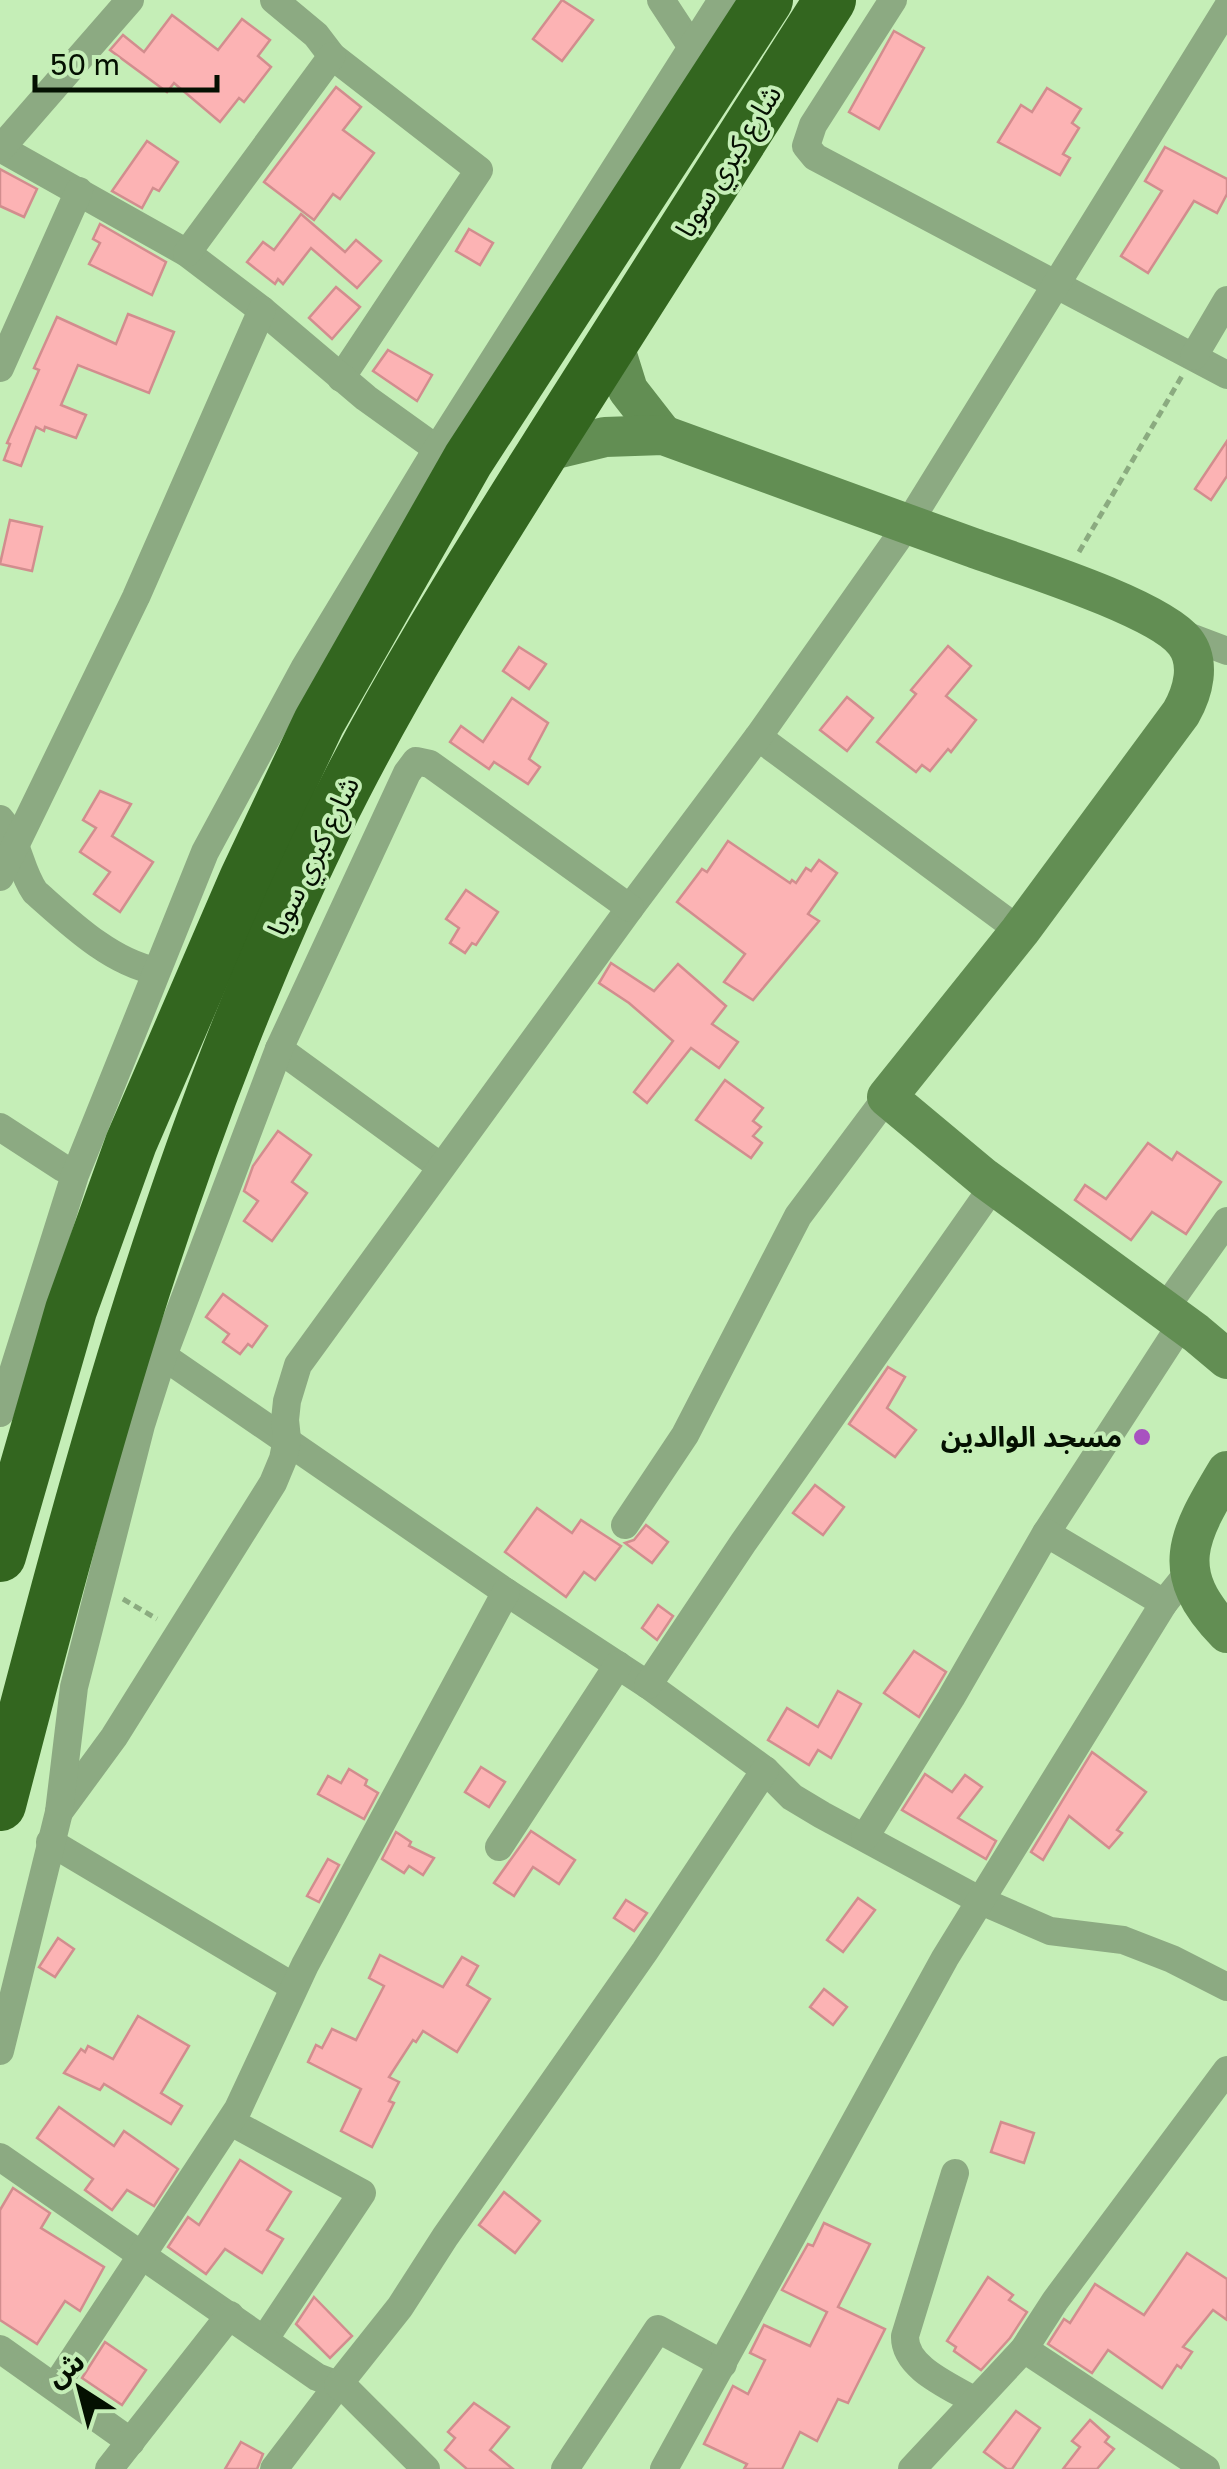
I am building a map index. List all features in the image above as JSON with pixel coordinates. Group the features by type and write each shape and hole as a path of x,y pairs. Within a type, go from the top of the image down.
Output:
{"highway":[{"name":"شارع كبري سوبا","path":"0,1556 44,1395 89,1255 183,1020 262,841 350,662 703,64 766,0"},
{"name":"شارع كبري سوبا","path":"0,1804 90,1466 134,1318 194,1137 256,1045 268,952 351,776 446,608 830,0"},
{"path":"183,1020 256,1045"}],"street":[{"path":"130,0 1,148 187,252 341,378 437,449"},
{"path":"274,0 316,35 332,56 479,170 341,378"},
{"path":"661,0 703,64"},
{"path":"0,1413 4,1363 63,1168 204,852 264,738 437,449 703,64 722,0"},
{"path":"893,0 813,125 806,146 824,163 1227,375"},
{"path":"58,1812 114,1737 273,1483 287,1440 284,1420 290,1382 298,1365 758,737 908,524 1227,8"},
{"path":"187,252 332,56"},
{"path":"0,368 79,191"},
{"path":"1194,356 1227,300"},
{"path":"0,877 136,597 262,310"},
{"path":"613,342 628,390 663,435"},
{"path":"543,452 606,437 663,435 1062,580 1227,651"},
{"path":"624,1524 685,1436 798,1216 1020,931 1187,704 1194,680 1193,656 1175,631"},
{"path":"758,737 1020,931"},
{"path":"0,2052 58,1812 74,1688 100,1585 162,1356 256,1045 416,762 430,764 630,908"},
{"path":"0,818 16,843 26,879 36,892 114,954 149,970"},
{"path":"4,1363 149,970"},
{"path":"256,1045 441,1168"},
{"path":"887,1097 994,1185 1227,1360"},
{"path":"0,1127 63,1168"},
{"path":"648,1685 994,1185"},
{"path":"865,1836 951,1698 1227,1220"},
{"path":"162,1356 648,1685 764,1770 792,1796 981,1901 1050,1930 1123,1940 1227,1987"},
{"path":"1227,1471 1194,1528 1188,1550 1189,1572 1203,1605 1227,1633"},
{"path":"1046,1533 1164,1603"},
{"path":"664,2469 894,2047 1164,1603 1189,1572"},
{"path":"54,2387 231,2122 294,1987 506,1592"},
{"path":"499,1847 618,1665"},
{"path":"274,2469 400,2307 645,1951 764,1770"},
{"path":"50,1842 294,1987"},
{"path":"912,2469 1024,2349 1066,2286 1227,2070"},
{"path":"231,2122 362,2193 264,2340"},
{"path":"0,2157 318,2377 350,2393 426,2469"},
{"path":"955,2174 905,2336 905,2349 914,2362 975,2401"},
{"path":"109,2469 230,2315"},
{"path":"565,2469 658,2329 723,2364"},
{"path":"1024,2349 1206,2469"},
{"path":"0,2350 132,2442"},
{"path":"1218,2469 1227,2461"}],"path":[{"path":"1062,580 1194,356"},
{"path":"100,1585 180,1633"}],"building":[{"path":"562,0 593,20 562,61 533,39"},
{"path":"172,15 218,50 242,19 270,40 258,56 271,67 244,102 239,98 220,122 174,83 167,92 110,50 123,35 144,52"},
{"path":"894,31 924,48 879,129 849,112"},
{"path":"336,87 361,107 343,130 374,153 340,199 333,194 314,220 264,182"},
{"path":"1047,88 1081,109 1072,123 1079,128 1063,154 1070,158 1060,175 998,142 1021,105 1032,112"},
{"path":"147,141 178,162 159,191 153,188 142,208 112,191"},
{"path":"1165,147 1227,179 1227,194 1217,213 1194,201 1148,273 1121,256 1162,191 1145,181"},
{"path":"0,169 37,189 24,217 0,206"},
{"path":"301,214 345,252 356,240 381,261 357,288 311,248 283,284 278,279 275,284 247,262 263,242 274,250"},
{"path":"100,224 166,262 152,295 89,264 100,243 93,239"},
{"path":"469,229 493,243 480,265 456,251"},
{"path":"336,287 360,307 332,339 309,318"},
{"path":"128,314 174,332 149,393 78,365 61,405 86,415 76,438 36,427 21,466 4,460 10,444 7,443 39,370 34,368 57,317 116,344"},
{"path":"388,350 432,375 417,401 373,371"},
{"path":"1227,441 1227,476 1211,500 1195,489"},
{"path":"10,520 42,527 32,571 0,564"},
{"path":"948,646 971,666 946,696 976,720 930,771 922,765 916,772 877,742 916,694 911,690"},
{"path":"519,647 546,664 529,689 503,671"},
{"path":"847,697 873,718 847,751 820,730"},
{"path":"512,698 548,723 529,759 540,767 528,784 494,762 489,769 450,742 461,726 483,742"},
{"path":"100,791 131,804 112,836 153,862 120,912 94,894 110,872 80,852 96,828 83,820"},
{"path":"728,841 790,883 796,883 806,868 811,871 819,860 837,873 808,914 819,921 753,1000 724,982 745,954 677,902 702,869 707,872"},
{"path":"466,890 498,912 476,945 472,943 465,953 450,943 459,928 446,919"},
{"path":"611,963 654,991 678,964 726,1006 712,1024 738,1042 719,1068 691,1048 647,1103 634,1092 673,1041 599,983"},
{"path":"725,1080 763,1108 753,1121 761,1127 753,1136 762,1143 751,1158 696,1120"},
{"path":"278,1131 311,1155 292,1182 307,1193 272,1241 244,1221 258,1201 244,1191 253,1166"},
{"path":"1148,1143 1172,1160 1177,1152 1221,1182 1186,1234 1152,1212 1131,1240 1075,1200 1085,1185 1106,1199"},
{"path":"223,1294 267,1326 252,1347 248,1344 240,1354 223,1342 229,1334 206,1317"},
{"path":"888,1367 905,1377 887,1408 916,1430 895,1457 849,1424"},
{"path":"815,1485 844,1507 823,1535 793,1513"},
{"path":"537,1508 572,1533 581,1520 621,1546 595,1580 584,1572 566,1597 505,1552"},
{"path":"646,1525 668,1542 652,1563 625,1543 634,1540"},
{"path":"658,1605 673,1616 657,1640 642,1628"},
{"path":"914,1651 946,1672 919,1717 884,1693"},
{"path":"838,1691 861,1704 831,1758 818,1750 809,1765 768,1740 787,1708 818,1727"},
{"path":"1092,1752 1146,1792 1117,1830 1122,1833 1109,1848 1069,1816 1043,1860 1031,1852"},
{"path":"481,1767 505,1782 489,1807 465,1792"},
{"path":"349,1769 367,1780 365,1785 378,1793 364,1819 318,1794 328,1776 341,1783"},
{"path":"925,1774 952,1792 965,1775 982,1787 958,1818 996,1841 986,1859 902,1810"},
{"path":"531,1831 575,1860 559,1884 533,1867 514,1896 494,1883"},
{"path":"396,1832 411,1842 409,1846 434,1858 423,1875 409,1866 404,1873 382,1859"},
{"path":"328,1859 339,1865 319,1902 307,1896"},
{"path":"858,1898 875,1910 843,1952 827,1940"},
{"path":"626,1900 647,1913 634,1931 614,1918"},
{"path":"58,1938 74,1949 55,1977 39,1967"},
{"path":"380,1955 443,1987 462,1957 478,1966 467,1985 490,1999 457,2052 423,2031 416,2042 413,2040 389,2077 399,2082 389,2101 394,2103 372,2147 341,2131 361,2089 308,2062 316,2045 322,2048 332,2029 356,2040 384,1986 369,1978"},
{"path":"824,1989 847,2007 833,2025 810,2007"},
{"path":"138,2016 189,2046 161,2093 182,2106 171,2124 104,2084 100,2090 64,2073 81,2049 85,2052 88,2046 113,2059"},
{"path":"59,2107 114,2146 124,2131 178,2169 154,2206 127,2190 112,2210 85,2190 93,2179 37,2138"},
{"path":"1001,2122 1034,2133 1024,2163 991,2152"},
{"path":"240,2160 291,2192 267,2230 283,2239 262,2273 225,2249 206,2274 168,2247 188,2217 199,2225"},
{"path":"13,2188 50,2213 41,2228 104,2267 80,2311 65,2301 37,2344 0,2320 0,2210"},
{"path":"504,2192 540,2221 515,2253 479,2225"},
{"path":"824,2223 870,2244 838,2307 885,2329 848,2403 838,2399 817,2441 800,2432 782,2469 744,2469 747,2464 704,2444 733,2386 748,2394 765,2360 750,2353 764,2325 810,2346 827,2312 782,2290"},
{"path":"1187,2253 1227,2279 1227,2320 1213,2310 1183,2347 1192,2352 1181,2368 1177,2365 1162,2388 1108,2350 1092,2373 1048,2344 1064,2319 1070,2323 1095,2284 1144,2315"},
{"path":"988,2277 1013,2295 1009,2300 1027,2312 981,2370 954,2351 956,2347 947,2341"},
{"path":"314,2297 352,2336 330,2358 296,2324"},
{"path":"105,2342 146,2370 122,2405 82,2378"},
{"path":"474,2403 509,2427 490,2450 513,2469 467,2469 445,2450 455,2438 448,2432"},
{"path":"1016,2411 1040,2428 1012,2469 1007,2469 984,2452"},
{"path":"1090,2420 1109,2437 1105,2442 1114,2449 1097,2469 1063,2469 1080,2447 1072,2441"},
{"path":"241,2442 263,2454 257,2469 225,2469"}],"place":[{"name":"مسجد الوالدين","path":"1142,1437"}]}
